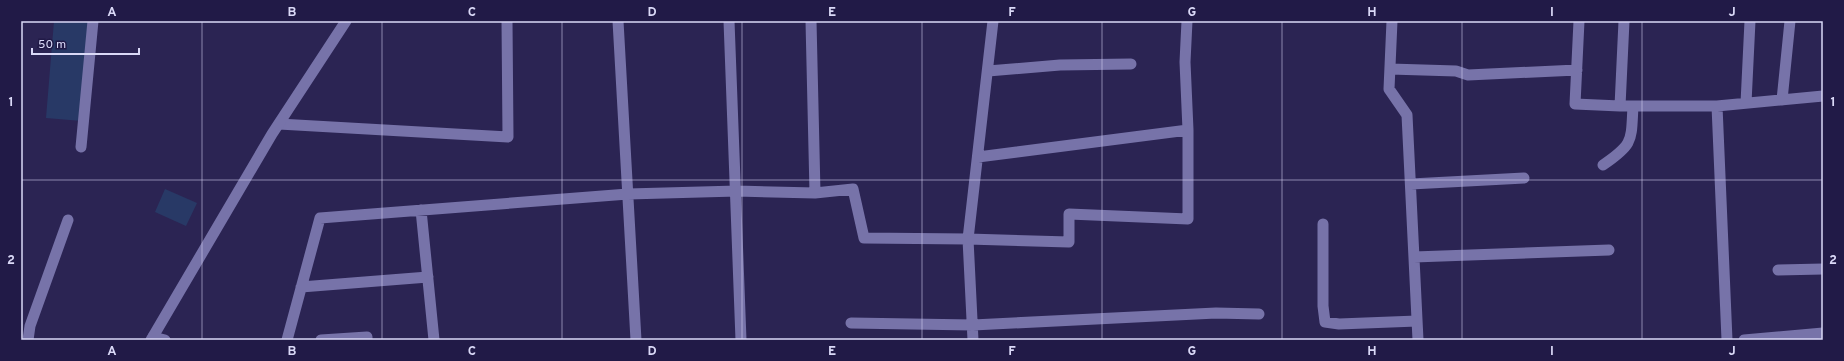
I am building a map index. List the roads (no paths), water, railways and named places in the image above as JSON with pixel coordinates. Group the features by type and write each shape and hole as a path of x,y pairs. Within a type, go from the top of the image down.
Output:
{"street":[{"path":"81,147 93,21"},
{"path":"165,340 152,338 279,124 346,21"},
{"path":"279,124 508,137 507,21"},
{"path":"618,21 636,340"},
{"path":"729,21 741,340"},
{"path":"811,21 815,193"},
{"path":"972,340 968,239 993,21"},
{"path":"287,340 320,218 628,194 736,191 815,193 853,189 864,238 1069,242 1069,214 1188,219 1188,130 1184,62 1187,21"},
{"path":"1392,21 1390,89 1407,115 1418,340"},
{"path":"1579,21 1575,104 1620,106 1717,106 1823,96"},
{"path":"1620,106 1624,21"},
{"path":"1746,103 1750,21"},
{"path":"1782,100 1790,21"},
{"path":"988,71 1060,65 1131,64"},
{"path":"1390,68 1456,72 1468,75 1577,70"},
{"path":"1603,165 1628,146 1631,140 1633,106"},
{"path":"1717,106 1727,340"},
{"path":"978,157 1188,130"},
{"path":"1411,184 1524,178"},
{"path":"421,210 434,340"},
{"path":"28,340 26,325 68,220"},
{"path":"1323,224 1323,306 1325,322 1339,324 1417,321"},
{"path":"1414,257 1609,250"},
{"path":"1778,270 1823,269"},
{"path":"301,287 428,277"},
{"path":"851,323 972,325 1216,314 1259,314"},
{"path":"1744,340 1823,333"},
{"path":"322,340 367,337 367,340"}]}
